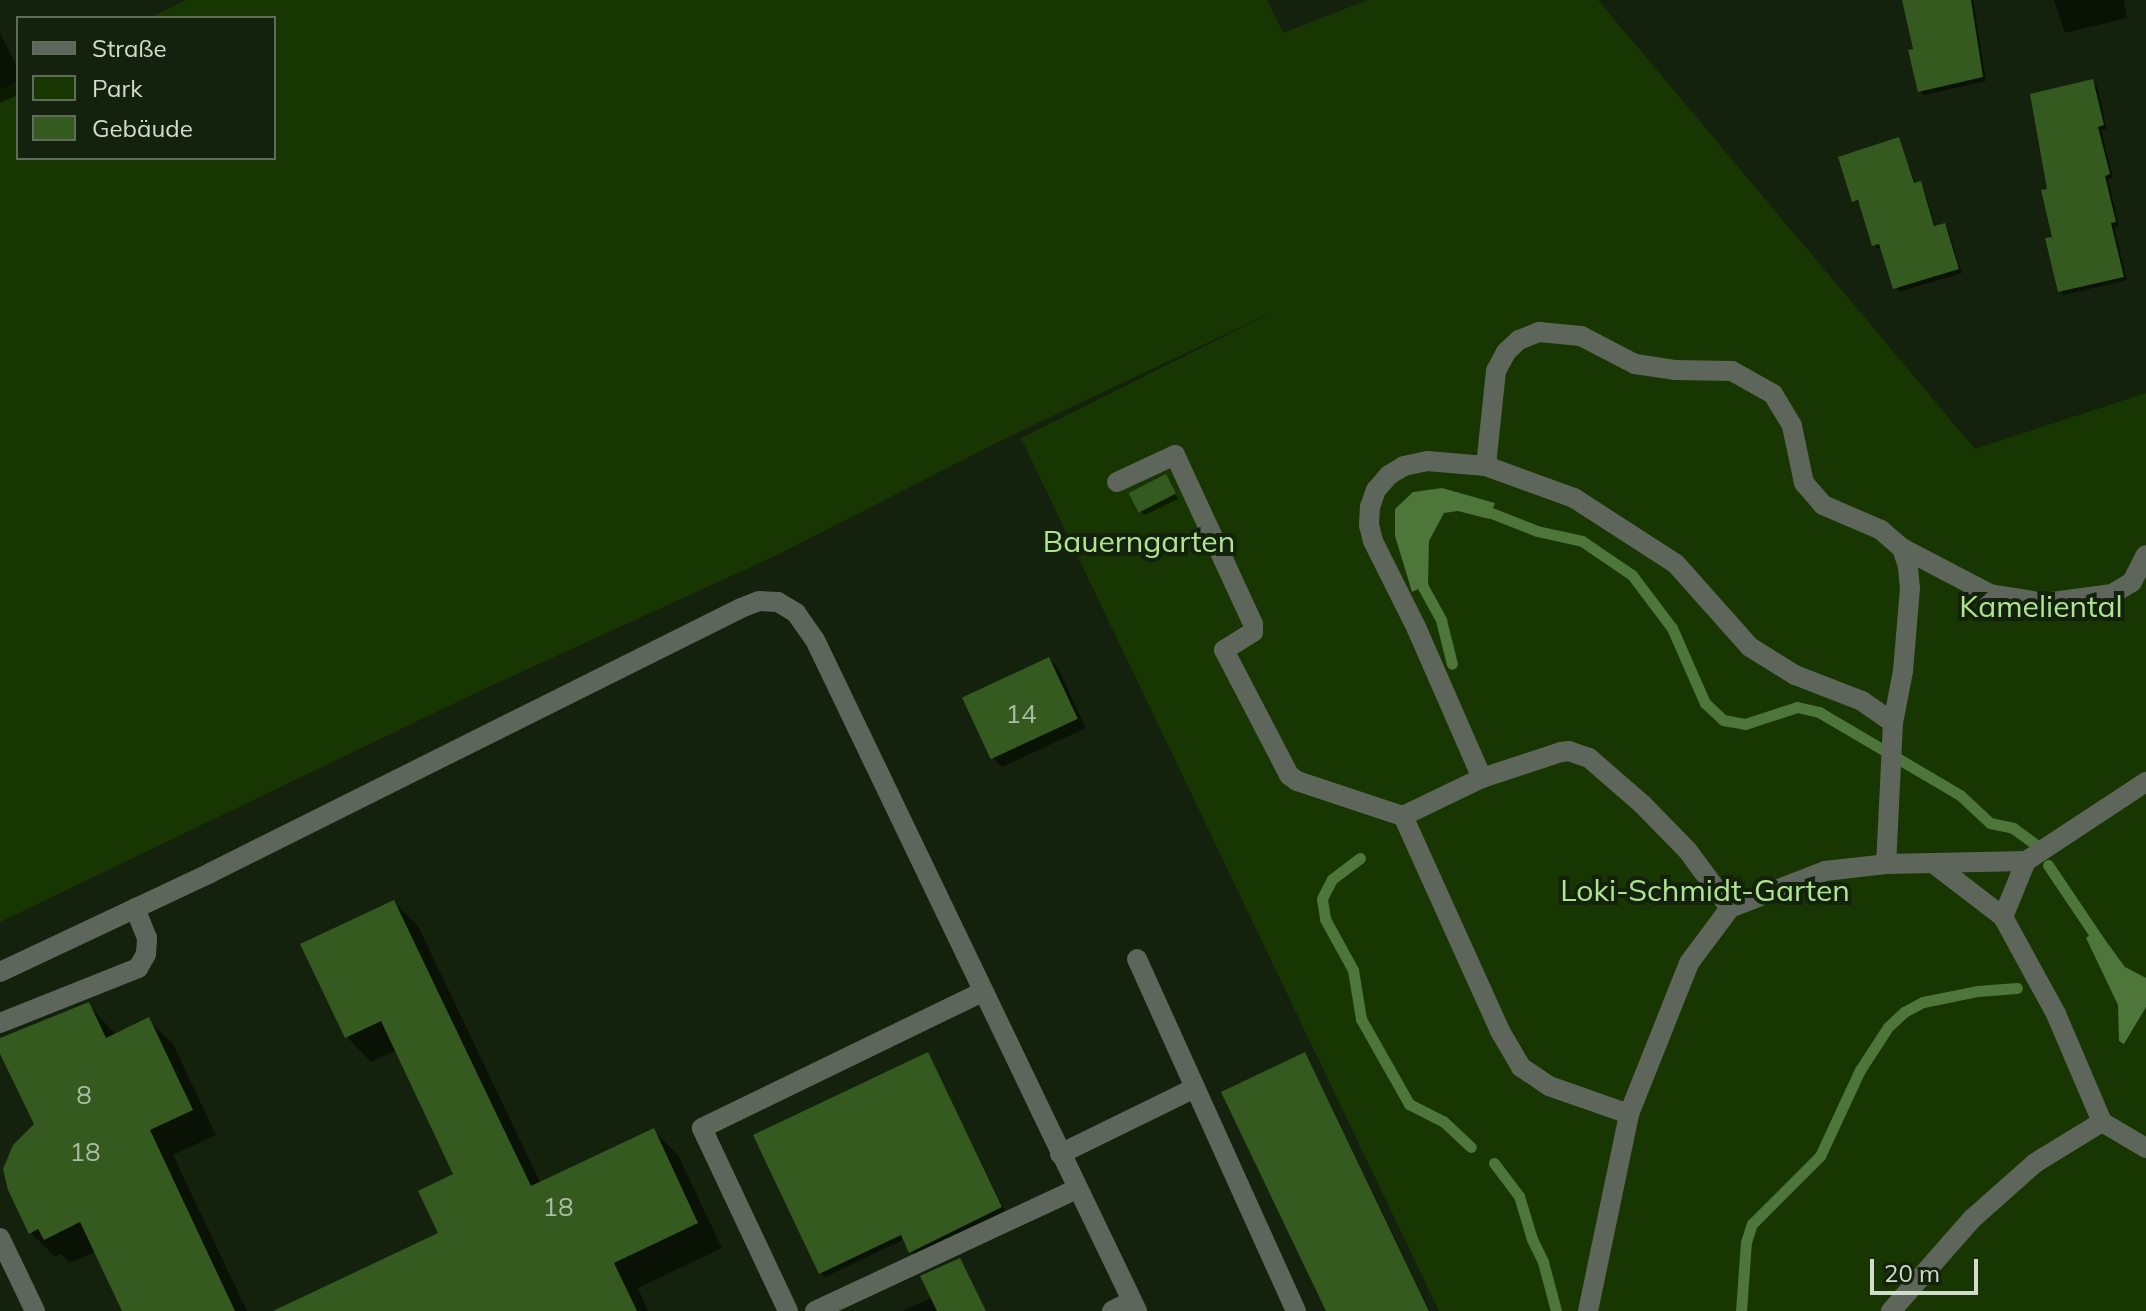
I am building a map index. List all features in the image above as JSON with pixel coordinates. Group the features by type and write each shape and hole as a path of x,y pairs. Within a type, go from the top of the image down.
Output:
{"lane":[{"path":"1486,466 1496,371 1506,352 1519,340 1539,332 1561,332 1581,336 1635,364 1675,370 1732,371 1753,380 1773,394 1783,406 1794,433 1804,483 1823,505 1881,530 1902,548 1990,594 2045,603 2112,594 2132,582 2146,555"},
{"path":"1117,482 1175,455 1253,624 1253,632 1224,650 1282,766 1297,781 1403,816 1482,778 1569,751 1589,758 1642,804 1688,851 1730,908"},
{"path":"1482,778 1369,525 1376,490 1404,466 1427,461 1486,466 1574,498 1676,564 1750,647 1795,675 1862,701 1893,726"},
{"path":"1886,864 1893,726 1903,671 1910,588 1902,548"},
{"path":"1910,588 1946,570"},
{"path":"0,972 741,608 759,601 778,602 796,613 815,640 1134,1306 1112,1311"},
{"path":"1588,1311 1629,1114 1689,963 1730,908 1825,871 1886,864 2026,861 2146,782"},
{"path":"1403,816 1494,1018 1521,1067 1549,1086 1629,1114"},
{"path":"2003,917 2026,861"},
{"path":"1933,863 2003,917 2056,1014 2102,1122 2146,1148"},
{"path":"0,1023 138,968 146,954 147,938 135,908"},
{"path":"1137,959 1296,1311"},
{"path":"788,1311 702,1128 982,992"},
{"path":"1060,1154 1195,1088"},
{"path":"1891,1311 1972,1219 2035,1163 2102,1122"},
{"path":"815,1311 1077,1189"},
{"path":"0,1238 35,1311"}],"green space":[{"path":"186,0 1267,0 1283,33 1368,0 1598,0 1975,449 2146,393 2146,1311 1439,1311 1021,438 1277,310 1004,439 775,556 484,689 0,922 0,90 16,82 16,160 276,160 276,16 153,16"}],"shaded area":[{"path":"1442,488 1495,503 1489,519 1458,511 1444,513 1429,541 1428,584 1412,592 1395,536 1395,509 1413,492"},
{"path":"2097,929 2125,967 2146,978 2146,1007 2124,1044 2119,1041 2118,1005 2086,938"}],"building":[{"path":"1902,0 1971,0 1983,77 1918,92 1908,50 1913,49"},
{"path":"2093,79 2104,125 2098,127 2110,174 2105,176 2116,222 2111,223 2124,277 2058,292 2045,238 2052,237 2041,190 2047,189 2030,94"},
{"path":"1899,137 1914,183 1921,181 1934,226 1945,223 1959,269 1893,289 1879,244 1872,246 1858,200 1852,202 1838,157"},
{"path":"1166,474 1176,494 1139,513 1129,493"},
{"path":"1049,657 1078,719 991,759 962,698"},
{"path":"394,900 531,1186 654,1128 698,1223 614,1263 637,1311 273,1311 438,1233 418,1191 453,1174 381,1021 345,1038 300,944"},
{"path":"89,1002 106,1038 149,1017 193,1110 150,1130 235,1311 122,1311 80,1222 44,1240 38,1229 29,1234 8,1190 3,1169 13,1145 34,1124 0,1054 0,1038"},
{"path":"928,1052 1002,1207 909,1253 901,1235 819,1274 753,1135"},
{"path":"1305,1052 1429,1311 1326,1311 1221,1092"},
{"path":"960,1258 986,1311 937,1311 920,1276"}],"waterway":[{"path":"1481,509 1537,531 1582,541 1632,575 1672,628 1705,703 1723,720 1745,724 1797,707 1819,712 1960,795 1990,823 2013,828 2034,843"},
{"path":"1421,575 1423,587 1441,620 1452,664"},
{"path":"1360,858 1332,879 1322,899 1325,919 1353,970 1361,1019 1409,1104 1443,1121 1471,1147"},
{"path":"2048,865 2101,944"},
{"path":"1741,1311 1746,1242 1752,1224 1820,1156 1860,1070 1888,1027 1904,1012 1923,1002 1977,991 2017,988"},
{"path":"1494,1163 1519,1196 1532,1239 1543,1262 1556,1311"}],"park label":[{"name":"Bauerngarten","path":"1139,541"},
{"name":"Kameliental","path":"2041,606"},
{"name":"Loki-Schmidt-Garten","path":"1705,890"}]}
